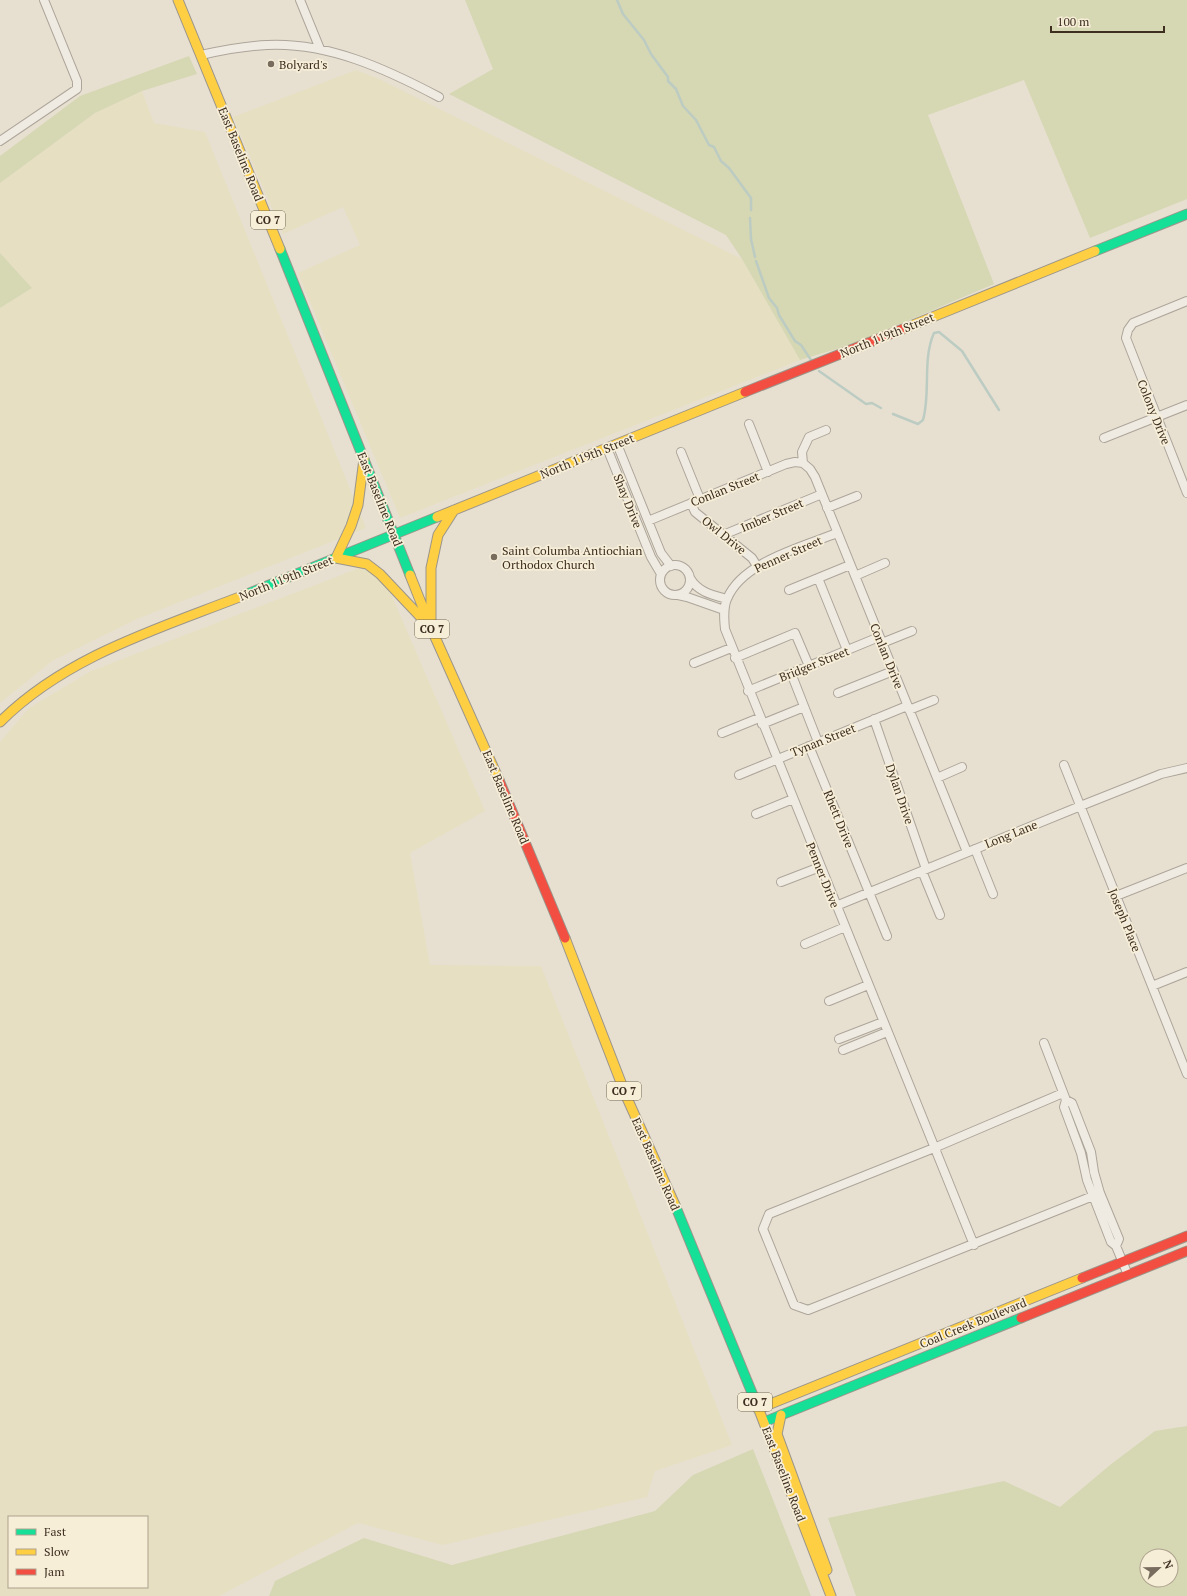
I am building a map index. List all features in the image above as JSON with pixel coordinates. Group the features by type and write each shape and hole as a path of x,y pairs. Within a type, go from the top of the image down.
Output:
{"main road":[{"name":"East Baseline Road","path":"178,0 431,628 532,855 624,1091 664,1177 764,1422 831,1596"},
{"name":"North 119th Street","path":"0,722 30,695 59,675 89,658 1187,214"},
{"path":"364,459 358,505 351,526 336,558 367,564 380,574 431,628"},
{"path":"431,628 431,568 438,535 454,510"},
{"name":"Coal Creek Boulevard","path":"758,1409 1187,1236"},
{"name":"Coal Creek Boulevard","path":"764,1422 1187,1251"},
{"path":"1140,1270 1187,1257"},
{"path":"781,1415 777,1426 777,1434 818,1542 836,1596"}],"street":[{"path":"0,140 77,89 77,81 44,0"},
{"path":"300,0 320,49"},
{"path":"201,55 235,48 266,45 286,45 320,49 363,62 439,97"},
{"name":"Colony Drive","path":"1187,301 1133,323 1128,330 1126,338 1187,493"},
{"path":"1104,438 1187,405"},
{"path":"749,424 768,472"},
{"path":"803,463 802,452 809,437 826,430"},
{"name":"Shay Drive","path":"617,444 661,553 671,566"},
{"name":"Shay Drive","path":"607,448 651,557 661,574 660,583 662,587 668,594 687,597 724,610"},
{"path":"681,452 700,499"},
{"name":"Conlan Street","path":"648,521 786,464 795,462 803,463"},
{"name":"Conlan Drive","path":"803,463 810,469 815,477 937,778 993,894"},
{"name":"Imber Street","path":"723,535 822,494"},
{"path":"827,508 857,496"},
{"name":"Owl Drive","path":"692,503 695,512 752,558 756,566"},
{"name":"Penner Street","path":"727,599 742,577 756,566 837,533"},
{"path":"855,576 885,564"},
{"path":"789,590 850,565"},
{"path":"661,574 671,566 681,567 685,569 694,586 704,592 727,599"},
{"path":"677,595 682,594 688,587 690,578"},
{"path":"818,578 847,650"},
{"name":"Penner Drive","path":"727,599 724,610 725,629 731,648 974,1245"},
{"name":"Bridger Street","path":"748,691 847,650 912,631"},
{"path":"735,658 795,633 809,666"},
{"path":"694,663 731,648"},
{"path":"838,693 893,671"},
{"path":"791,673 818,742"},
{"name":"Tynan Street","path":"739,775 874,720 934,700"},
{"path":"722,733 804,707"},
{"name":"Dylan Drive","path":"874,720 940,915"},
{"name":"Rhett Drive","path":"809,746 886,936"},
{"name":"Joseph Place","path":"1064,765 1187,1074"},
{"path":"937,778 962,767"},
{"name":"Long Lane","path":"836,906 1161,774 1187,768"},
{"path":"756,814 793,799"},
{"path":"781,882 820,867"},
{"path":"1116,896 1187,868"},
{"path":"805,944 845,927"},
{"path":"1152,986 1187,972"},
{"path":"829,1001 868,985"},
{"path":"839,1039 883,1022"},
{"path":"843,1050 887,1032"},
{"path":"1044,1043 1065,1096 1072,1103 1091,1152 1094,1172 1119,1239 1116,1246"},
{"path":"1065,1096 769,1214 763,1229 794,1305 808,1310 974,1245 1093,1196"},
{"path":"1065,1096 1064,1107 1074,1131 1093,1196 1111,1242 1116,1246 1128,1275"}],"shaded area":[{"path":"356,70 379,79 742,259 800,360 400,518 298,273 360,245 343,207 283,234 233,117"},
{"path":"142,91 154,123 205,132 366,528 137,619 52,661 0,703 0,308 32,288 0,253 0,183 95,113"},
{"path":"362,567 384,578 485,811 410,853 430,965 541,966 732,1445 655,1471 647,1497 443,1545 358,1523 219,1596 0,1596 0,742 29,708 91,671"}],"green space":[{"path":"465,0 1187,0 1187,199 1090,238 1024,80 928,115 994,284 853,344 800,360 742,259 726,235 449,94 493,69"},
{"path":"189,56 197,74 142,91 95,113 0,183 0,156 80,96"},
{"path":"0,253 32,288 0,308"},
{"path":"1187,1426 1187,1596 856,1596 828,1518 1004,1481 1060,1507 1110,1465 1155,1431"},
{"path":"753,1449 811,1596 269,1596 275,1581 364,1538 452,1565 655,1511 693,1475"}],"waterway":[{"path":"617,0 623,14 644,40 651,54 668,77 668,81 676,89 683,106 696,120 709,145 714,147 721,161 729,168 751,198 751,210"},
{"path":"750,218 751,239 755,257"},
{"path":"756,261 769,298 777,308 779,315 795,341 801,345 811,360"},
{"path":"893,414 918,424 923,420 926,398 928,354 934,333 939,332 962,351 999,410"},
{"path":"819,371 866,404 872,403 881,408"}],"traffic: fast":[{"path":"1095,251 1187,214"},
{"path":"280,249 410,575"},
{"path":"247,594 437,517"},
{"path":"675,1205 759,1410"},
{"path":"764,1422 1021,1318"}],"traffic: slow":[{"path":"178,0 280,249"},
{"path":"903,329 1095,251"},
{"path":"437,517 745,392"},
{"path":"364,459 358,505 351,526 336,558 367,564 380,574 430,627"},
{"path":"431,626 431,568 438,535 454,510"},
{"path":"410,575 431,628 499,780"},
{"path":"0,722 26,699 85,661 149,632 247,594"},
{"path":"565,938 627,1098 675,1205"},
{"path":"758,1409 1082,1278"},
{"path":"759,1410 831,1596"},
{"path":"781,1415 777,1434 827,1570"}],"traffic: jam":[{"path":"745,392 903,329"},
{"path":"499,780 565,938"},
{"path":"1082,1278 1187,1236"},
{"path":"1021,1318 1187,1251"}],"place":[{"name":"Bolyard's","path":"271,64"},
{"name":"Saint Columba Antiochian Orthodox Church","path":"494,557"}]}
